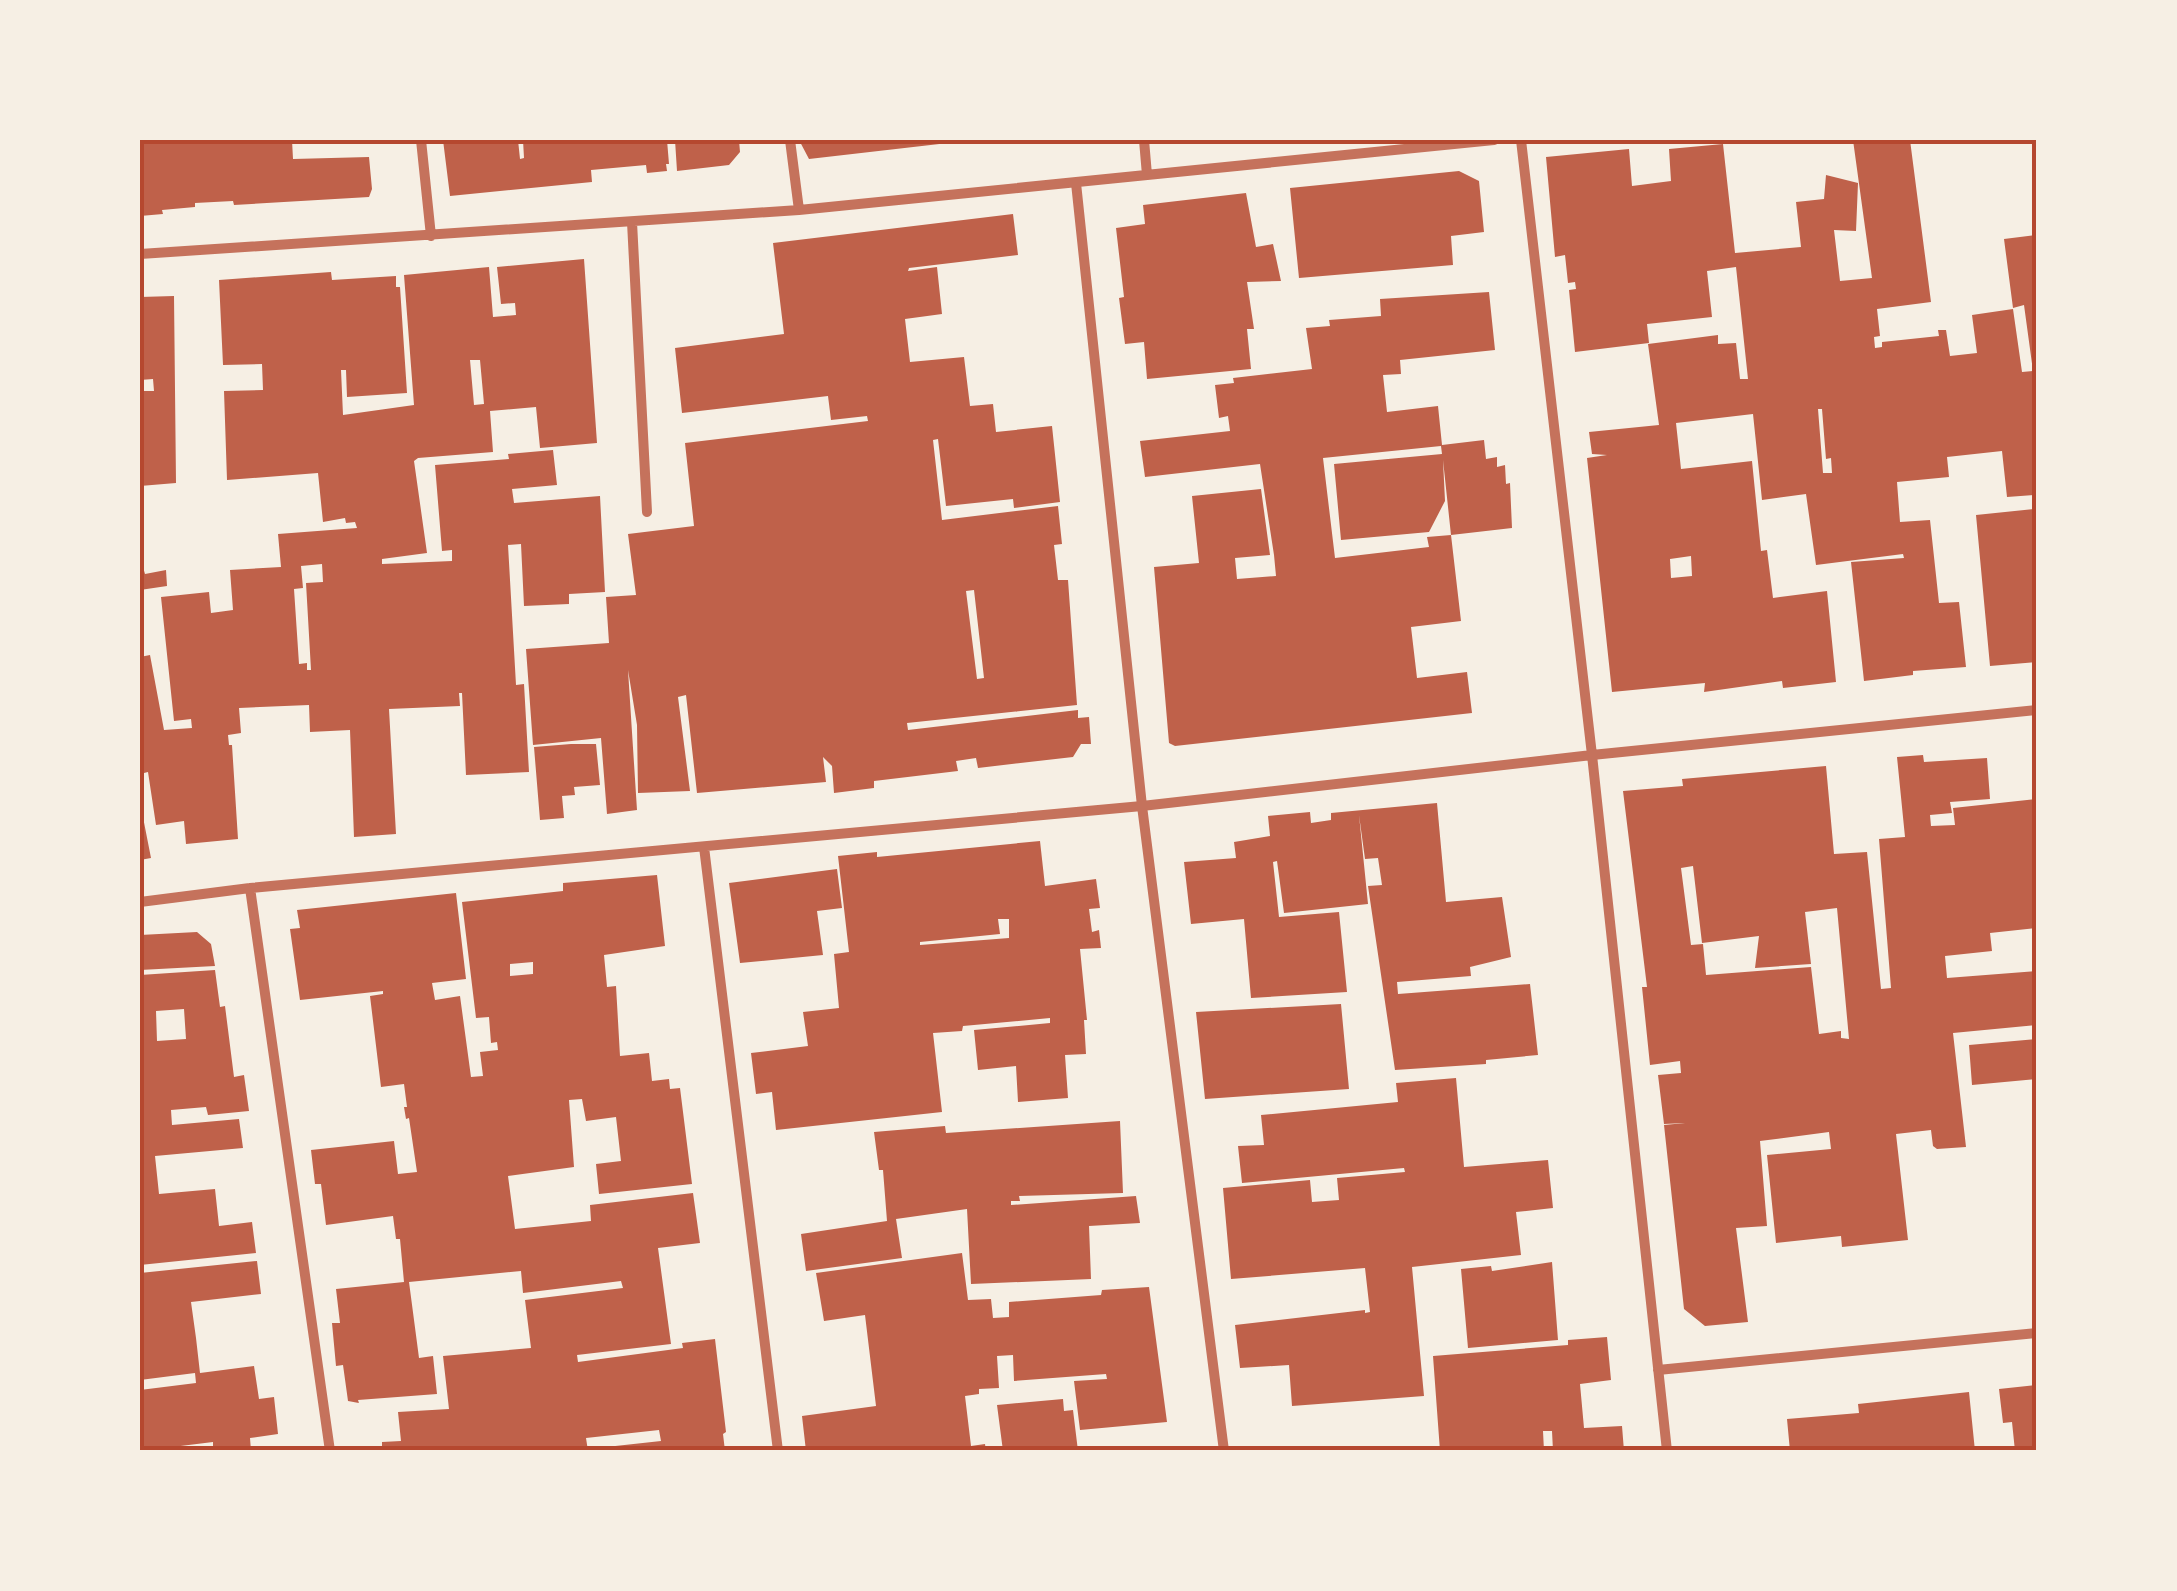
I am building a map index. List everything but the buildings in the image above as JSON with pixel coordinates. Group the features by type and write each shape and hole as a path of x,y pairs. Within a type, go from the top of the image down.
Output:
{"street":[{"path":"422,140 432,236"},
{"path":"790,140 798,210"},
{"path":"1144,140 1147,175"},
{"path":"140,254 798,210 1494,140"},
{"path":"1522,140 1667,1451"},
{"path":"1076,183 1142,806 1224,1451"},
{"path":"632,222 647,512"},
{"path":"140,902 250,888 1142,806 2037,710"},
{"path":"704,847 778,1451"},
{"path":"250,888 330,1451"},
{"path":"1658,1370 2037,1333"}]}
